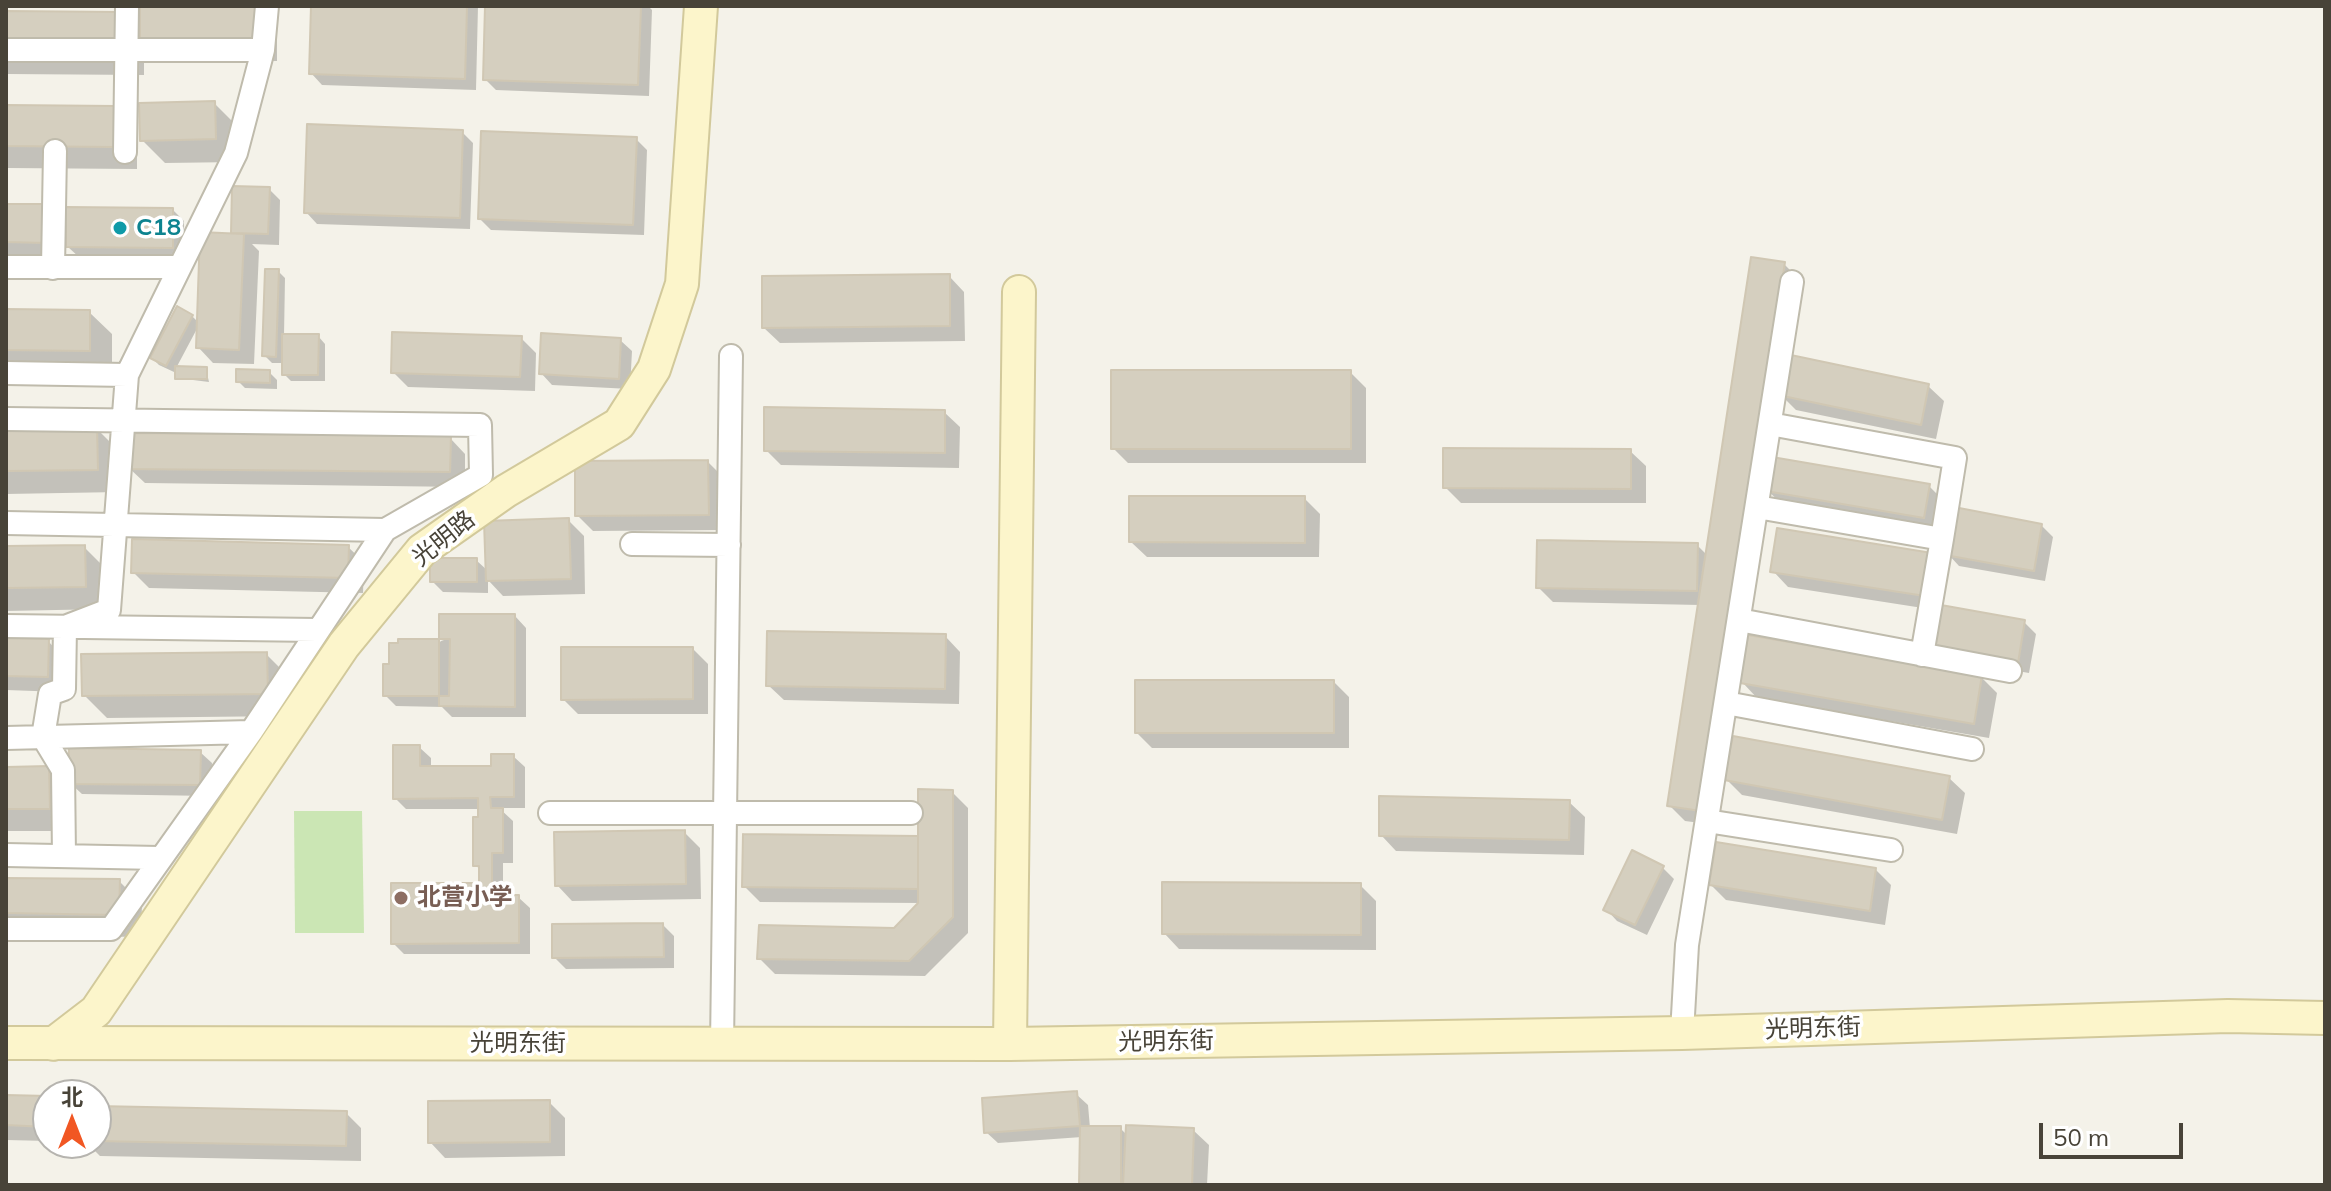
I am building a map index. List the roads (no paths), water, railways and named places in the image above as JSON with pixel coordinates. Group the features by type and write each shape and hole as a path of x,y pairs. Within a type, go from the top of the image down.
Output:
{"main road":[{"name":"光明路","path":"53,1044 96,1011 344,645 422,550 506,491 619,424 654,369 682,284 701,6"},
{"path":"1010,1044 1019,292"},
{"path":"96,1011 121,1041"},
{"name":"光明东街","path":"6,1043 1010,1044 1682,1033 2228,1016 2325,1018"}],"street":[{"path":"125,152 127,6"},
{"path":"65,627 109,610 127,375 236,153 263,50 267,6"},
{"path":"6,50 263,50"},
{"path":"53,268 55,151"},
{"path":"6,267 180,267"},
{"path":"1682,1033 1687,945 1792,282"},
{"path":"722,1045 731,356"},
{"path":"6,373 127,375"},
{"path":"6,419 480,425 481,475 385,530 251,732 111,929 6,929"},
{"path":"1770,424 1955,458 1922,655"},
{"path":"1757,507 1942,539"},
{"path":"6,523 385,530"},
{"path":"632,544 729,545"},
{"path":"1739,620 2010,671"},
{"path":"6,626 317,630"},
{"path":"64,856 63,770 43,737 50,694 64,689 65,627"},
{"path":"1726,703 1972,749"},
{"path":"6,738 251,732"},
{"path":"550,813 911,813"},
{"path":"1707,821 1891,850"},
{"path":"6,855 159,858"}],"place":[{"name":"C18","path":"120,228"},
{"name":"北营小学","path":"401,898"}]}
